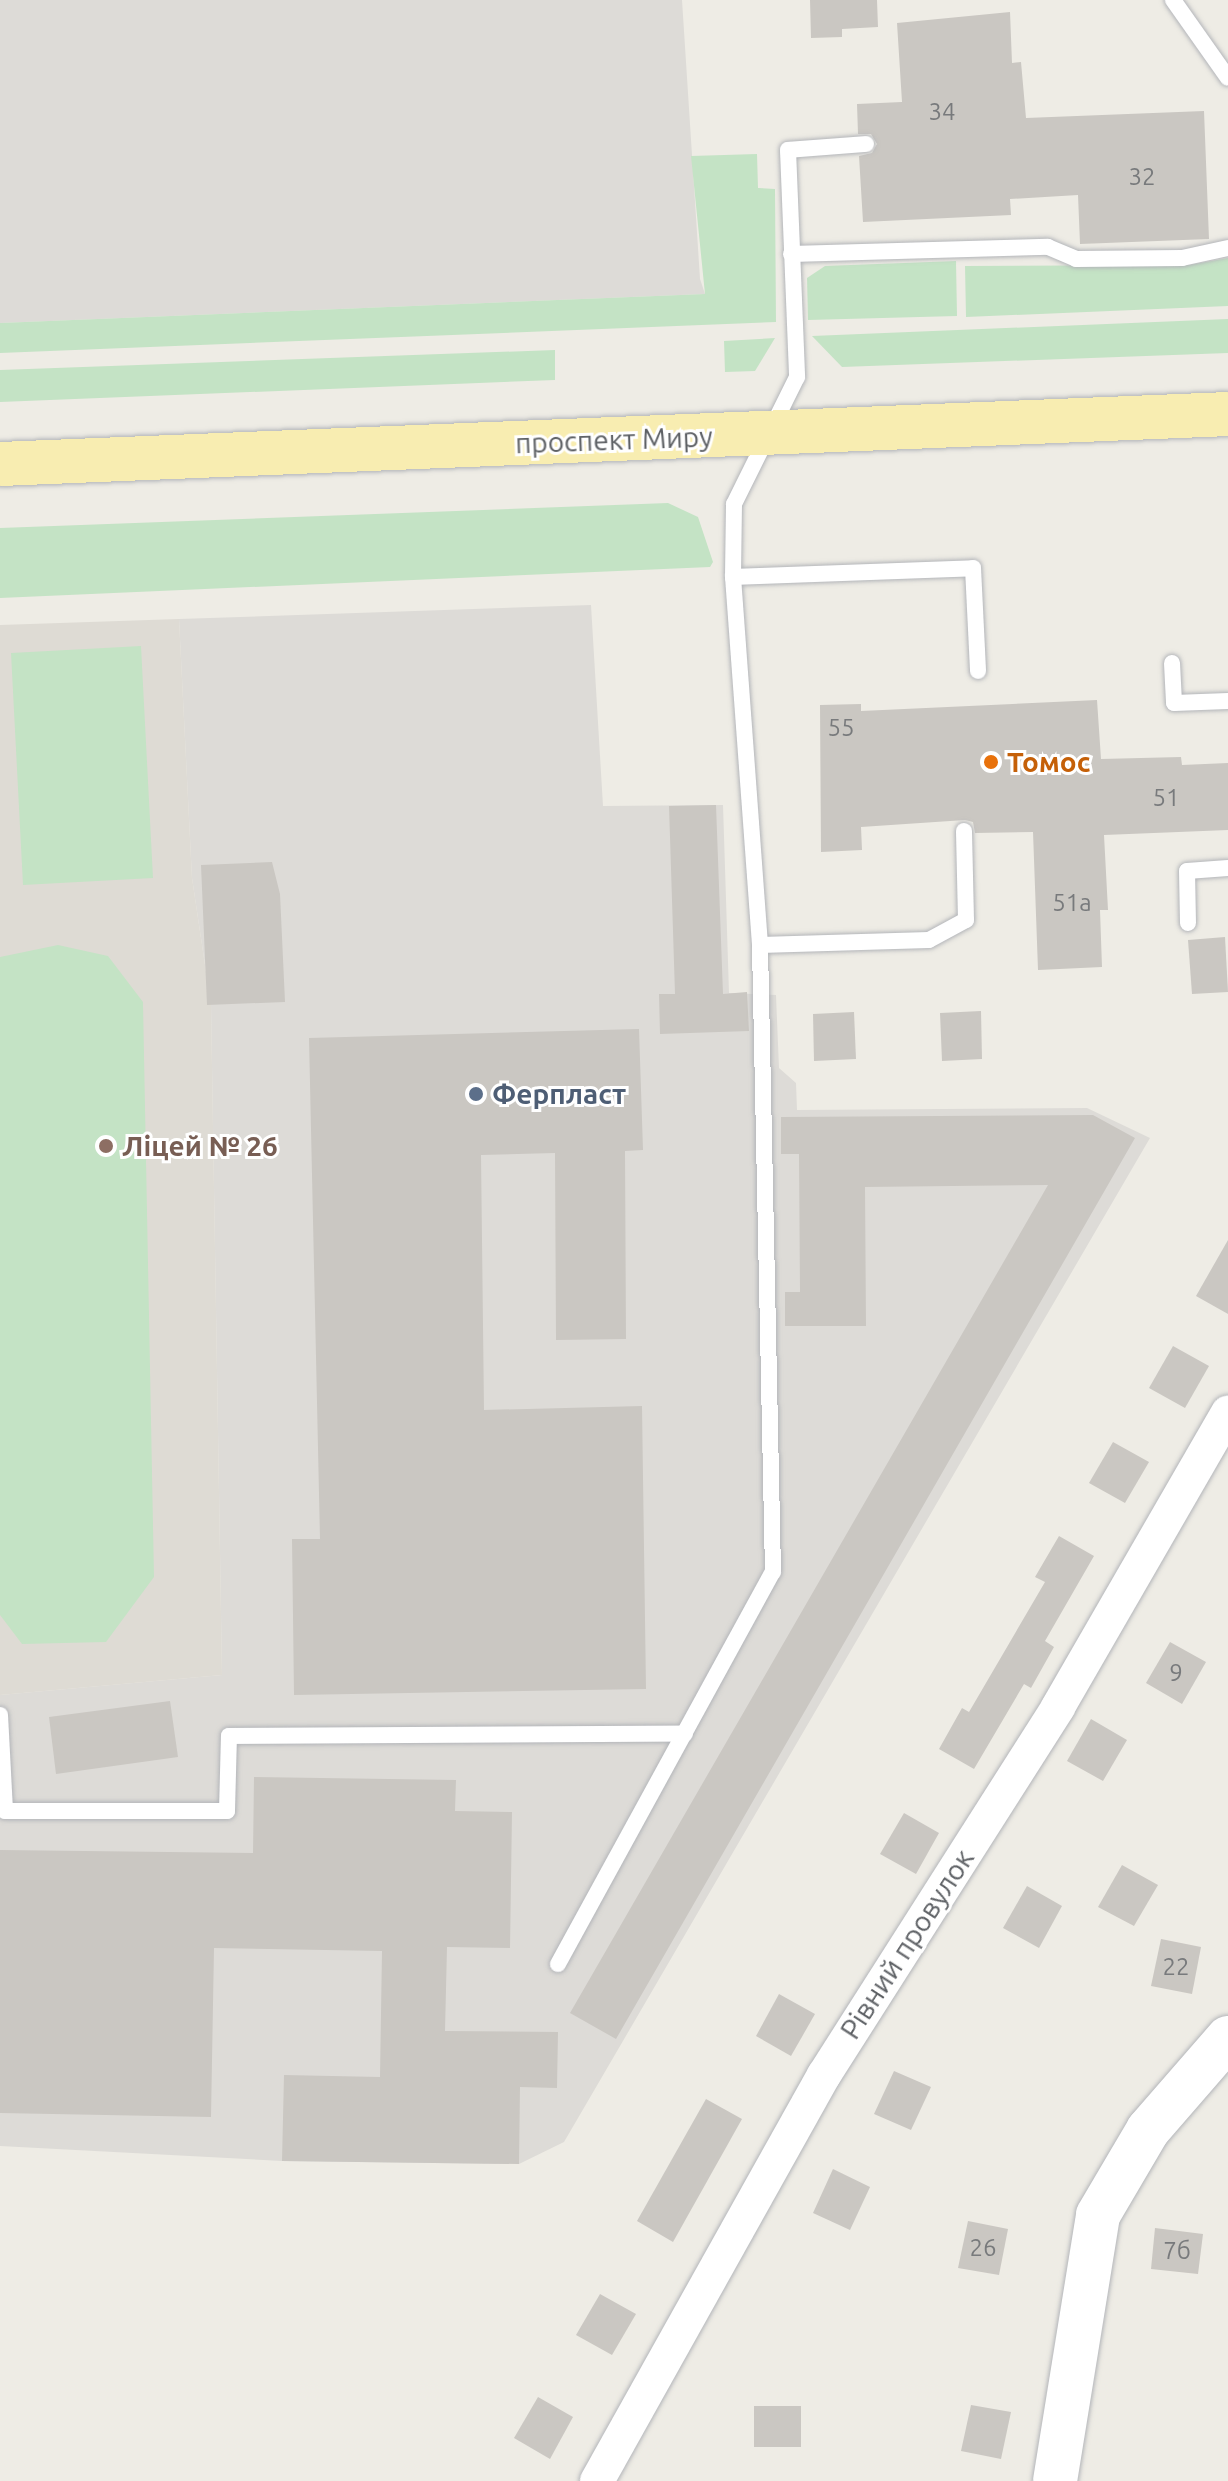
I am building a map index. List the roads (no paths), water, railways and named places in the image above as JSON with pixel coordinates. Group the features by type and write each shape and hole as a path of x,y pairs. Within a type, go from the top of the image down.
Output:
{"main road":[{"name":"проспект Миру","path":"0,464 1228,414"},
{"path":"1055,2481 1098,2215 1148,2130 1228,2038"}],"street":[{"name":"Рівний провулок","path":"597,2481 824,2075 1058,1707 1228,1412"}],"lane":[{"path":"1173,0 1228,78"},
{"path":"558,1964 773,1572 760,945 733,577 734,504 797,377 788,150 866,144"},
{"path":"791,254 1048,247 1091,259 1182,258 1228,248"},
{"path":"733,577 973,568 978,671"},
{"path":"1172,663 1174,703 1228,701"},
{"path":"760,945 929,940 966,920 964,831"},
{"path":"1188,923 1187,871 1228,868"},
{"path":"0,1715 5,1811 227,1811 229,1736 685,1734"}],"place":[{"name":"Томос","path":"991,762"},
{"name":"Ферпласт","path":"476,1094"},
{"name":"Ліцей № 26","path":"106,1146"}]}
